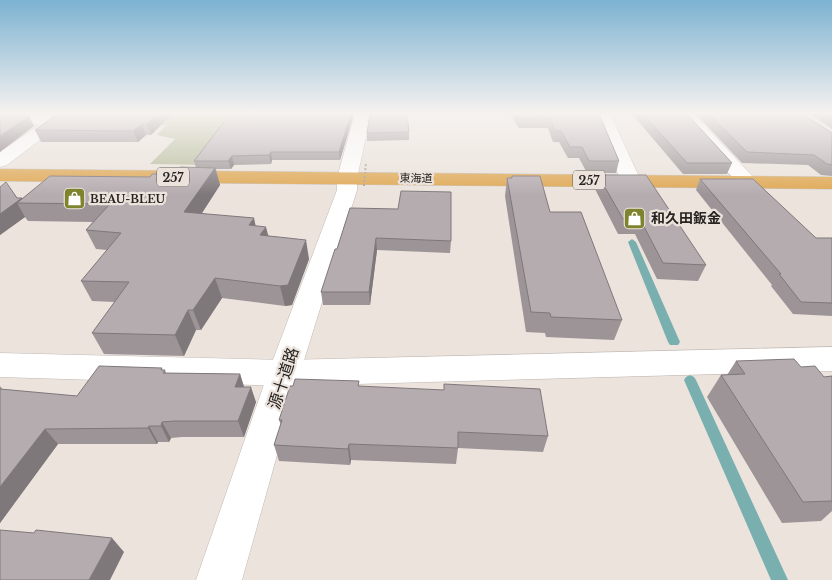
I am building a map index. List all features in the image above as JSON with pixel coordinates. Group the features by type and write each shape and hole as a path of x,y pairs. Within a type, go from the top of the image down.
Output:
{"highway":[{"name":"東海道","path":"0,175 359,175 832,183"}],"street":[{"path":"0,161 28,141"},
{"name":"源十道路","path":"219,580 284,372 347,190 359,175 361,141"},
{"path":"614,141 631,181"},
{"path":"710,141 747,182"},
{"path":"0,365 284,372 832,359"}],"green space":[{"path":"173,141 235,141 210,165 150,164"}],"building":[{"path":"209,141 342,141 339,152 271,152 269,155 232,156 228,161 194,161"},
{"path":"567,141 611,141 619,161 589,161 582,147 570,147"},
{"path":"667,141 712,141 732,163 687,163"},
{"path":"736,141 832,141 832,165 827,164 814,155 747,152"},
{"path":"180,167 215,168 184,212 254,218 249,225 266,227 260,235 306,240 288,285 280,286 215,278 193,310 188,310 175,335 92,333 129,282 81,281 121,233 86,230 110,204 17,203 50,176 150,177 152,174 174,174"},
{"path":"598,175 646,175 706,265 663,263 640,219 623,219"},
{"path":"512,176 540,176 550,212 581,212 622,320 551,317 550,313 531,312 507,178 512,178"},
{"path":"700,179 753,179 816,238 832,238 832,303 801,302 779,274 781,274"},
{"path":"6,182 17,198 22,198 0,214 0,187"},
{"path":"401,191 451,192 451,241 376,238 369,292 321,292 350,208 398,209"},
{"path":"794,359 801,367 815,366 824,377 832,376 832,501 803,502 721,375 745,374 736,361"},
{"path":"99,366 162,368 161,370 165,370 163,373 240,374 235,387 251,387 238,421 174,421 162,422 161,426 149,426 148,428 45,429 0,487 0,389 77,396"},
{"path":"295,379 359,381 358,386 444,390 444,384 540,389 548,436 458,432 458,448 349,444 348,449 274,445 282,420 279,420 290,386 293,386"},
{"path":"0,530 34,533 36,530 112,538 89,580 0,580"}],"waterway":[{"path":"632,242 674,342"},
{"path":"690,380 780,580"}],"place":[{"name":"BEAU-BLEU","path":"74,199"},
{"name":"和久田鈑金","path":"635,218"}]}
